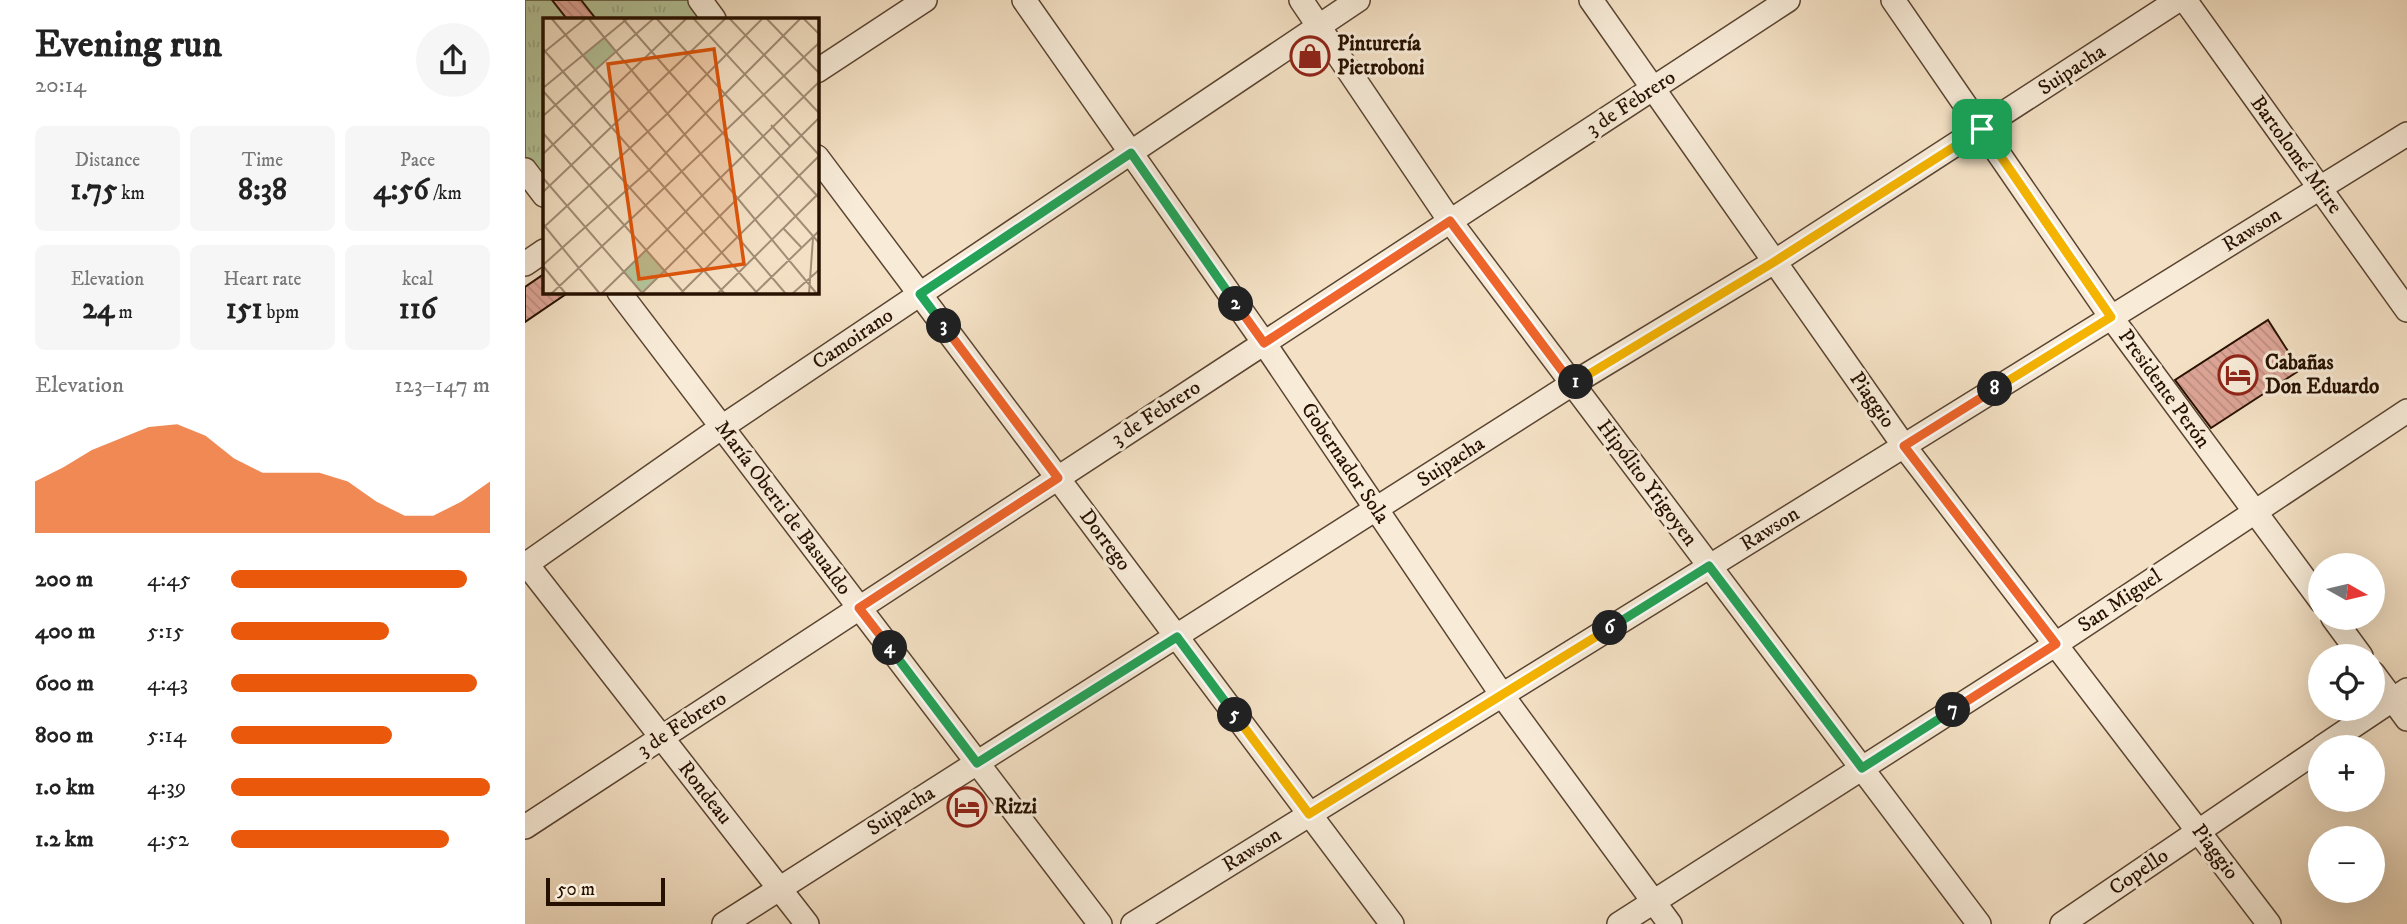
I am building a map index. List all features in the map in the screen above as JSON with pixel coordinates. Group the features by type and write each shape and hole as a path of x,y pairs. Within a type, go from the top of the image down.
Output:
{"street":[{"path":"700,0 713,18"},
{"path":"819,70 925,0"},
{"name":"Gobernador Sola","path":"1024,0 1264,343 1502,695 1670,924"},
{"name":"Hipólito Yrigoyen","path":"1301,0 1450,221 1979,924"},
{"name":"Camoirano","path":"525,564 722,427 1358,0"},
{"name":"Piaggio","path":"1591,0 1904,446 2269,924"},
{"name":"3 de Febrero","path":"525,827 1788,0"},
{"name":"Presidente Perón","path":"1893,0 2111,317 2308,583"},
{"name":"Suipacha","path":"724,924 1572,384 1774,262 2178,0"},
{"name":"Bartolomé Mitre","path":"2185,0 2407,310"},
{"name":"Rawson","path":"1133,924 2407,134"},
{"name":"Dorrego","path":"819,160 1392,924"},
{"path":"525,170 543,194"},
{"path":"525,264 543,252"},
{"name":"María Oberti de Basualdo","path":"621,294 1100,924"},
{"name":"San Miguel","path":"1619,924 2056,644 2407,411"},
{"name":"Rondeau","path":"525,564 807,924"},
{"path":"2385,682 2400,694 2407,719"},
{"name":"Copello","path":"2340,735 2400,694"},
{"name":"Copello","path":"2062,924 2308,757"}],"green space":[{"path":"525,0 700,0 713,18 543,18 543,194 525,170"}],"building":[{"path":"552,0 581,0 595,18 566,18"},
{"path":"543,275 543,294 566,294 525,322 525,287"},
{"name":"Cabañas Don Eduardo","path":"2268,320 2300,370 2211,428 2175,380"}],"place":[{"name":"Pinturería Pietroboni","path":"1310,56"},
{"name":"Cabañas Don Eduardo","path":"2238,375"},
{"name":"Rizzi","path":"967,807"}],"route":[{"path":"1982,129 2111,317 1904,446 2056,644 1862,768 1709,566 1309,814 1177,637 977,763 859,608 1058,478 920,294 1131,153 1264,343 1450,221 1572,384 1774,262 1982,129"}]}
